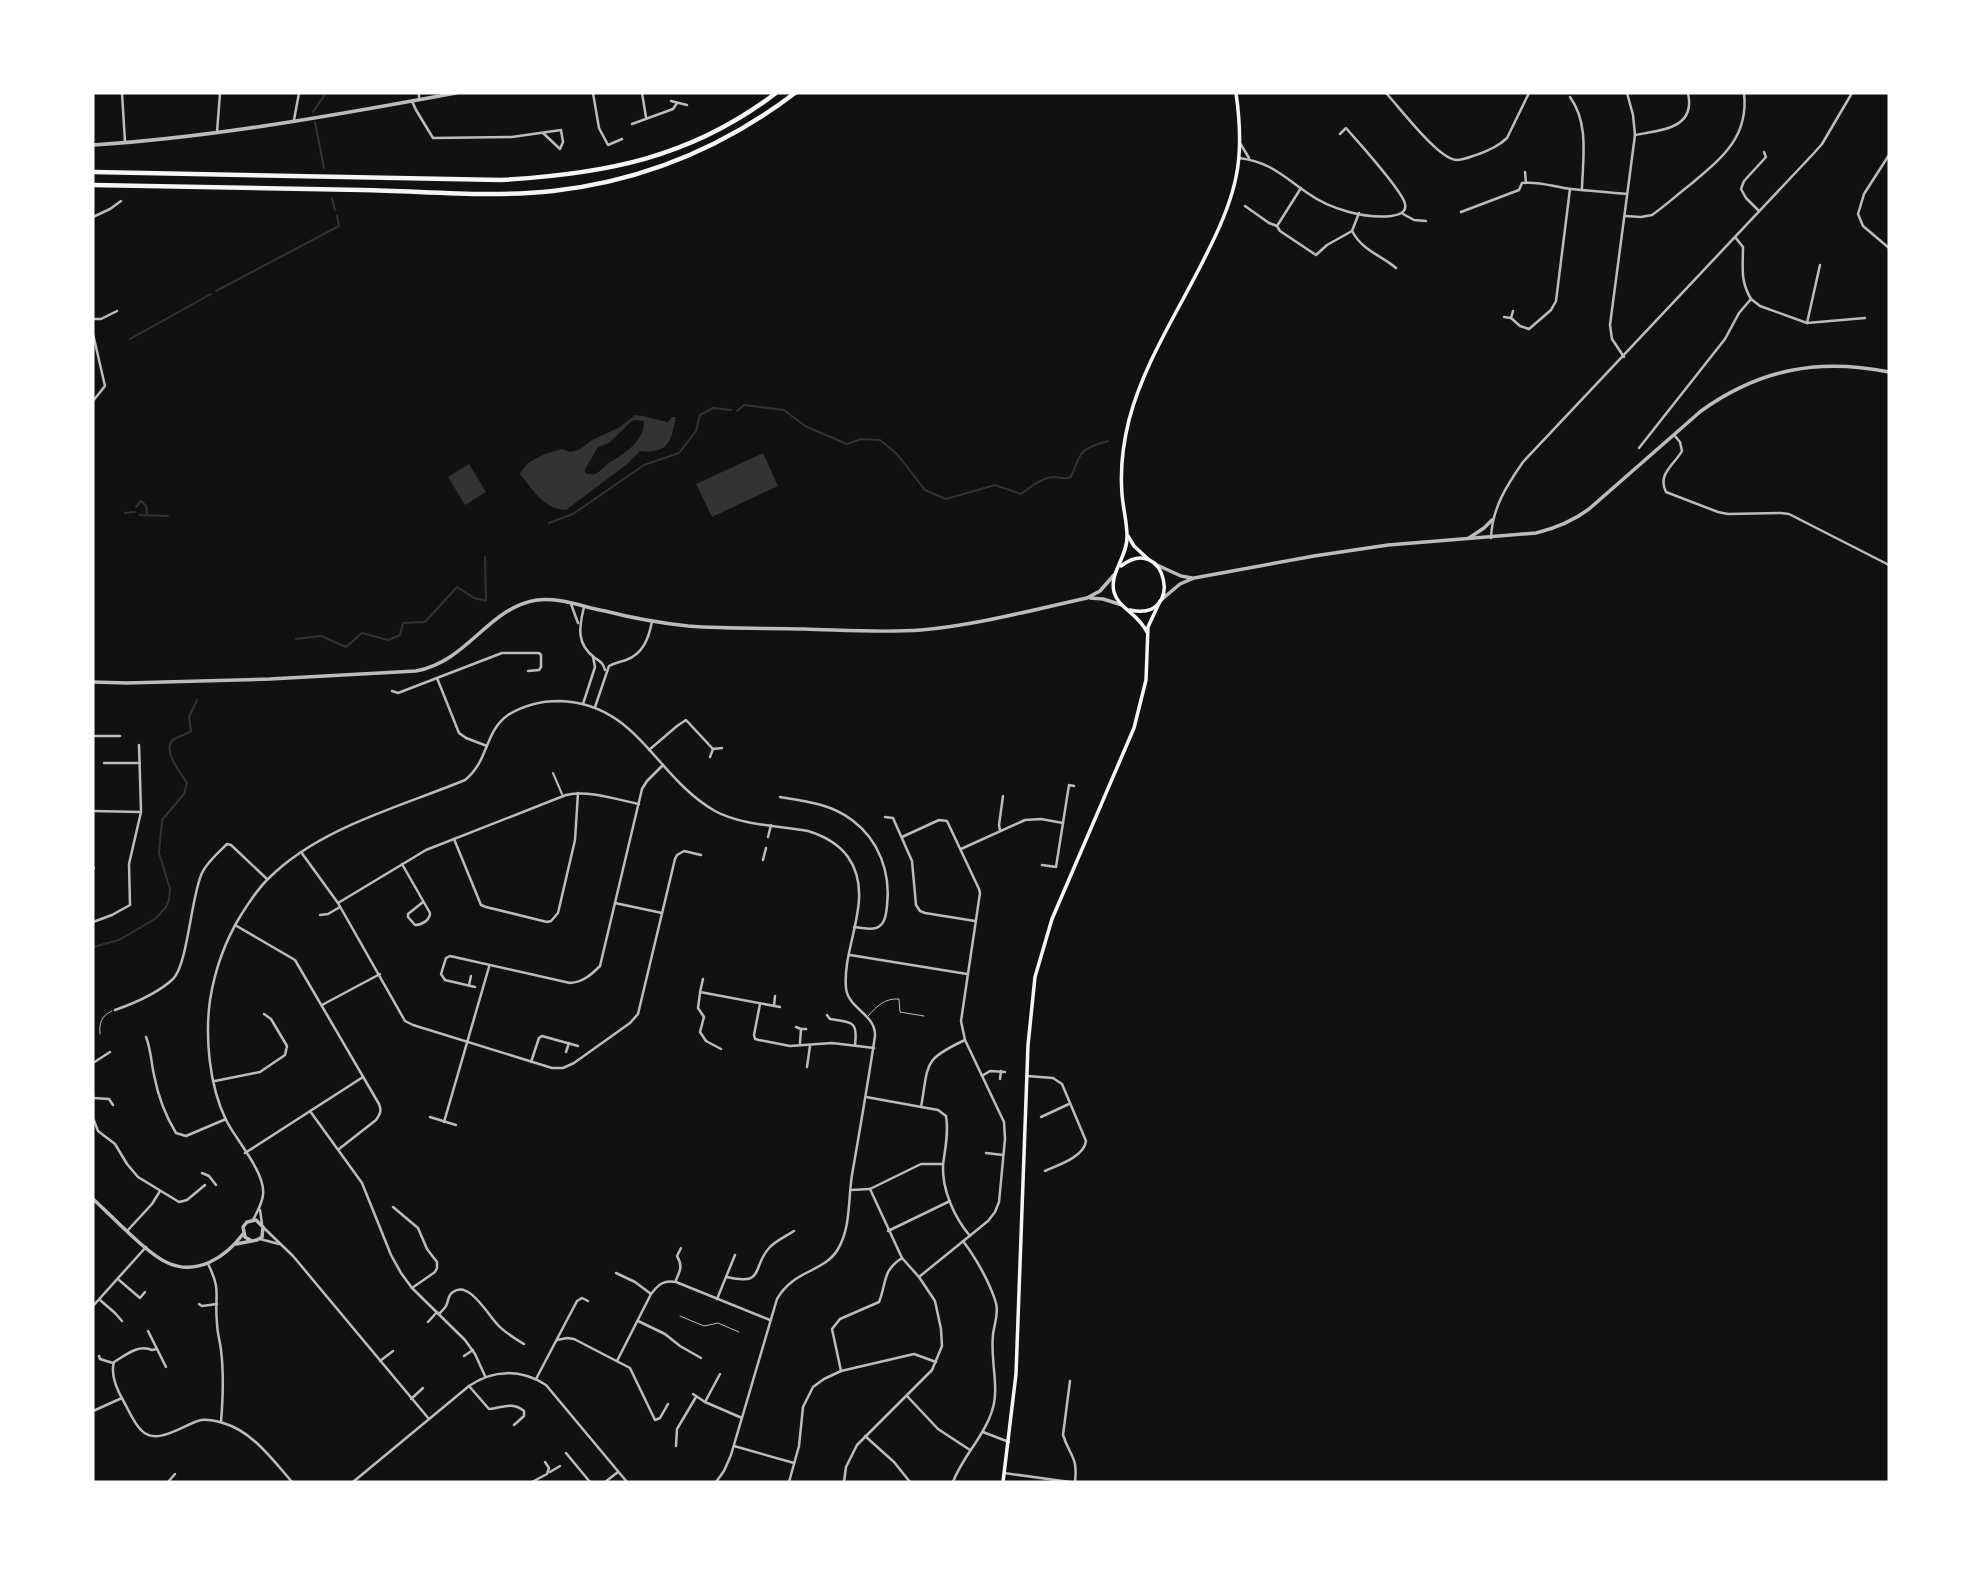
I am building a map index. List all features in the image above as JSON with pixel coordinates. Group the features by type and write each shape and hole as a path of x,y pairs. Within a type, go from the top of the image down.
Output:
{"highway":[{"path":"93,172 500,180 554,177 624,165 664,153 712,133 776,93"},
{"path":"93,185 478,193 551,191 604,183 690,156 735,133 794,93"}],"main road":[{"path":"1148,634 1143,623 1122,605 1113,590 1116,572 1127,544 1121,468 1129,419 1149,366 1225,214 1239,158 1237,93"},
{"path":"1003,1482 1014,1402 1032,999 1040,955 1059,901 1134,728 1146,680 1148,634 1165,584 1162,572 1133,546 1127,534"},
{"path":"1116,572 1126,562 1136,559 1154,563"},
{"path":"1128,609 1145,611 1160,601"}],"street":[{"path":"122,93 125,143"},
{"path":"217,132 218,93"},
{"path":"294,120 299,93"},
{"path":"419,93 419,100"},
{"path":"93,145 157,141 456,93"},
{"path":"593,93 599,128 608,145 622,139"},
{"path":"642,93 647,118"},
{"path":"1386,93 1427,140 1444,156 1456,160 1502,144 1529,93"},
{"path":"1624,357 1612,339 1610,325 1634,135 1633,115 1627,93"},
{"path":"1634,135 1674,127 1682,121 1689,111 1688,93"},
{"path":"1624,216 1651,215 1718,161 1729,149 1741,127 1745,112 1744,93"},
{"path":"1491,538 1492,520 1506,487 1527,456 1624,357 1822,144 1852,93"},
{"path":"1570,97 1577,107 1583,136 1582,189"},
{"path":"412,101 433,138 512,137 561,130 563,142 560,149 543,133"},
{"path":"671,101 687,104"},
{"path":"632,124 673,109 677,103"},
{"path":"1339,134 1346,128 1392,183 1405,204 1402,214"},
{"path":"1240,143 1250,160"},
{"path":"1764,152 1766,157"},
{"path":"1889,155 1864,194 1858,214 1863,226 1889,248"},
{"path":"1759,211 1742,193 1741,186 1766,157"},
{"path":"1766,157 1773,159"},
{"path":"1239,158 1273,167 1326,204 1359,213 1390,216 1402,214 1415,220 1426,221"},
{"path":"1525,172 1526,183"},
{"path":"1461,212 1519,190 1522,183 1539,182 1570,189 1627,194"},
{"path":"1277,226 1301,188"},
{"path":"1504,317 1511,317 1520,326 1529,329 1551,310 1556,301 1570,189"},
{"path":"93,217 121,201"},
{"path":"1245,206 1316,255 1327,245 1352,231 1359,213"},
{"path":"1352,231 1362,247 1396,268"},
{"path":"1735,237 1743,247 1742,278 1746,291 1760,306 1807,323 1865,318"},
{"path":"1807,323 1820,265"},
{"path":"1639,448 1726,339 1739,313 1751,299"},
{"path":"93,319 117,311"},
{"path":"1511,317 1513,311"},
{"path":"93,336 105,387 93,401"},
{"path":"1160,601 1180,584 1194,578 1342,551 1551,530 1578,517 1721,397 1742,386 1783,372 1828,365 1889,372"},
{"path":"1674,435 1680,442 1682,451 1663,477 1663,488 1666,492 1728,514 1789,514 1889,565"},
{"path":"1467,539 1492,520"},
{"path":"1154,563 1181,576 1194,578"},
{"path":"93,682 416,671 436,666 458,652 506,612 525,603 545,600 652,621 728,628 919,630 974,623 1087,597 1100,591 1116,572"},
{"path":"1087,597 1122,605"},
{"path":"571,604 582,642 593,657 606,667 595,707"},
{"path":"579,626 584,607"},
{"path":"605,673 609,666 629,659 642,650 652,621"},
{"path":"392,691 398,694 502,653 539,653 541,667 528,671"},
{"path":"583,704 595,667 593,657"},
{"path":"437,678 459,733 487,746"},
{"path":"93,1199 146,1247 168,1263 193,1267 208,1264 236,1244 243,1234 244,1224 253,1220 260,1206 264,1194 263,1185 226,1119 208,1045 209,1012 216,971 235,925 251,899 283,865 322,839 464,780 481,762 496,726 517,710 546,701 595,707 619,720 693,796 716,811 731,818 821,835 834,843 853,866 859,889 846,979 847,995 867,1016 876,1031 846,1230 837,1251 826,1262 785,1287 777,1299 734,1446 728,1464 716,1482"},
{"path":"649,750 686,720 713,749"},
{"path":"93,736 120,736"},
{"path":"93,922 130,905 129,864 141,812 139,745"},
{"path":"713,749 722,748"},
{"path":"710,757 713,749"},
{"path":"104,763 140,763"},
{"path":"475,987 444,980 441,974 446,958 450,956 564,982 576,982 588,977 600,966 645,784 663,765"},
{"path":"552,773 563,796"},
{"path":"1042,865 1056,867 1069,785 1074,786"},
{"path":"786,798 787,791"},
{"path":"454,839 481,905 551,921 558,912 575,840 578,793"},
{"path":"320,915 328,914 426,850 563,796 591,793 639,804"},
{"path":"1000,831 1003,796"},
{"path":"780,797 821,804 851,819 870,838 883,862 888,899 883,923 879,928 854,927"},
{"path":"93,811 141,812"},
{"path":"885,817 893,818 912,861 916,905 920,911 975,921"},
{"path":"961,849 1032,819 1063,823"},
{"path":"902,837 943,820 947,821 979,888 961,1021 965,1040 1004,1122 1005,1139 997,1208 992,1217 919,1277"},
{"path":"768,838 771,825"},
{"path":"116,1010 137,1002 176,976 202,872 228,844 267,879"},
{"path":"763,860 766,848"},
{"path":"301,852 339,905 405,1021 552,1068 563,1068 574,1063 630,1023 638,1014 677,855 684,851 701,855"},
{"path":"402,864 430,914 419,925 415,925 408,914 423,902"},
{"path":"615,903 662,913"},
{"path":"235,925 295,960 379,1104 380,1115 338,1150"},
{"path":"849,955 967,974"},
{"path":"444,1122 490,966"},
{"path":"322,1005 380,974"},
{"path":"468,985 471,976"},
{"path":"703,979 698,1008 704,1017 700,1032 706,1041 721,1049"},
{"path":"700,992 780,1007"},
{"path":"774,1006 775,996"},
{"path":"760,1004 755,1039 790,1046 832,1043 874,1048"},
{"path":"215,1081 260,1072 285,1055 287,1046 271,1019 264,1014"},
{"path":"827,1015 830,1019 849,1022 855,1026 855,1045"},
{"path":"796,1027 806,1029"},
{"path":"800,1029 800,1045"},
{"path":"531,1062 542,1036 578,1046"},
{"path":"146,1037 160,1101 176,1133 186,1136 226,1119"},
{"path":"715,1045 720,1038"},
{"path":"921,1107 928,1066 932,1058 965,1040"},
{"path":"566,1052 569,1043"},
{"path":"807,1067 810,1045"},
{"path":"93,1063 110,1052"},
{"path":"982,1076 990,1071 1003,1071 1000,1079"},
{"path":"1027,1076 1048,1077 1062,1084 1086,1141 1086,1146 1075,1156 1045,1171"},
{"path":"245,1153 363,1077"},
{"path":"93,1092 93,1118 98,1131 116,1144 132,1171 144,1182 173,1200 183,1202 205,1185"},
{"path":"866,1097 938,1110 946,1116 943,1180 950,1201 970,1236"},
{"path":"93,1098 109,1099 113,1105"},
{"path":"1041,1117 1070,1103"},
{"path":"310,1111 362,1182 391,1255 401,1273 412,1288 473,1350 485,1376"},
{"path":"430,1117 456,1125"},
{"path":"986,1153 1003,1155"},
{"path":"851,1190 870,1189 921,1164 943,1164"},
{"path":"202,1173 209,1176 216,1185"},
{"path":"844,1482 850,1457 865,1436 932,1370 942,1341 935,1301 902,1258 870,1189"},
{"path":"128,1230 160,1191"},
{"path":"888,1231 950,1201"},
{"path":"260,1206 263,1225 260,1239"},
{"path":"393,1207 418,1228 427,1249 437,1262 438,1268 435,1272 412,1288"},
{"path":"253,1220 263,1225 282,1245 429,1419"},
{"path":"727,1277 747,1280 752,1278 770,1247 794,1231"},
{"path":"243,1234 250,1240"},
{"path":"236,1244 260,1239 282,1245"},
{"path":"953,1482 994,1405 992,1344 997,1308 963,1241"},
{"path":"93,1306 146,1247"},
{"path":"676,1282 682,1268 677,1256 681,1248"},
{"path":"717,1299 736,1255"},
{"path":"841,1371 832,1329 840,1319 879,1303 884,1291 886,1272 902,1258"},
{"path":"208,1264 217,1286 216,1321 221,1350 223,1399 221,1422"},
{"path":"616,1273 651,1294"},
{"path":"118,1279 140,1298 145,1292"},
{"path":"617,1361 651,1294 659,1284 667,1280 770,1320"},
{"path":"428,1322 447,1305 452,1292 464,1290 483,1305 493,1320 510,1336 524,1344"},
{"path":"536,1379 577,1301 582,1298 588,1301"},
{"path":"100,1300 122,1321"},
{"path":"201,1307 217,1304"},
{"path":"639,1321 665,1334 701,1358"},
{"path":"148,1331 166,1367"},
{"path":"557,1340 574,1339 629,1368 654,1420 660,1418 668,1404"},
{"path":"99,1356 100,1359 113,1363 138,1349 157,1349"},
{"path":"464,1356 473,1350"},
{"path":"380,1361 393,1351"},
{"path":"789,1482 799,1446 803,1407 813,1387 841,1371 914,1354 936,1362"},
{"path":"113,1363 113,1377 122,1398 140,1430 149,1436 158,1436 204,1420 221,1422 250,1438 292,1482"},
{"path":"353,1482 469,1386 485,1376 505,1372 536,1379 552,1391 627,1482"},
{"path":"705,1402 720,1374"},
{"path":"1004,1473 1072,1482 1075,1459 1063,1435 1070,1381"},
{"path":"469,1386 488,1409 509,1404 524,1411 524,1416 514,1425"},
{"path":"411,1399 423,1388"},
{"path":"676,1446 677,1429 694,1395 720,1410 742,1418"},
{"path":"906,1396 938,1430 970,1450"},
{"path":"93,1411 122,1398"},
{"path":"982,1431 1009,1442"},
{"path":"865,1436 894,1462 910,1482"},
{"path":"734,1446 794,1463"},
{"path":"562,1461 568,1455 590,1482"},
{"path":"545,1462 549,1468 547,1474"},
{"path":"532,1482 560,1466"},
{"path":"605,1482 618,1472"},
{"path":"168,1482 175,1474"}],"lane":[{"path":"867,1016 882,1002 891,999 899,999 900,1012 924,1016"},
{"path":"100,1034 102,1017 116,1010"},
{"path":"913,1021 915,1015"},
{"path":"680,1316 704,1326 718,1323 739,1332"}],"shaded area":[{"path":"635,415 668,422 672,417 676,417 670,439 663,448 640,451 626,465 566,510 545,503 520,474 527,464 538,457 562,449 570,452 579,450 592,440 620,427","holes":["632,421 644,421 641,435 632,446 596,474 585,473 598,447 609,443"]},
{"path":"763,453 778,486 712,517 696,484"},
{"path":"469,464 486,492 465,505 448,477"}],"waterway":[{"path":"313,112 326,93"},
{"path":"315,122 324,168"},
{"path":"332,198 335,210"},
{"path":"216,291 339,226 337,216"},
{"path":"130,339 211,294"},
{"path":"737,411 744,405 784,410 805,426 847,444 861,439 880,440 897,454 925,490 946,499 995,485 1021,494 1045,479 1071,477 1083,452 1108,441"},
{"path":"549,523 573,514 644,465 679,453 696,431 700,415 713,408 731,410"},
{"path":"136,507 141,501 146,506 147,513"},
{"path":"125,513 135,512"},
{"path":"139,515 168,516"},
{"path":"296,639 321,636 346,647 362,633 388,640 400,635 403,623 425,622 457,587 474,598 486,601 485,557"},
{"path":"93,947 119,940 155,919 169,900 170,889 159,853 162,820 184,794 187,783 172,760 170,747 176,738 191,731 189,717 197,700"}]}
